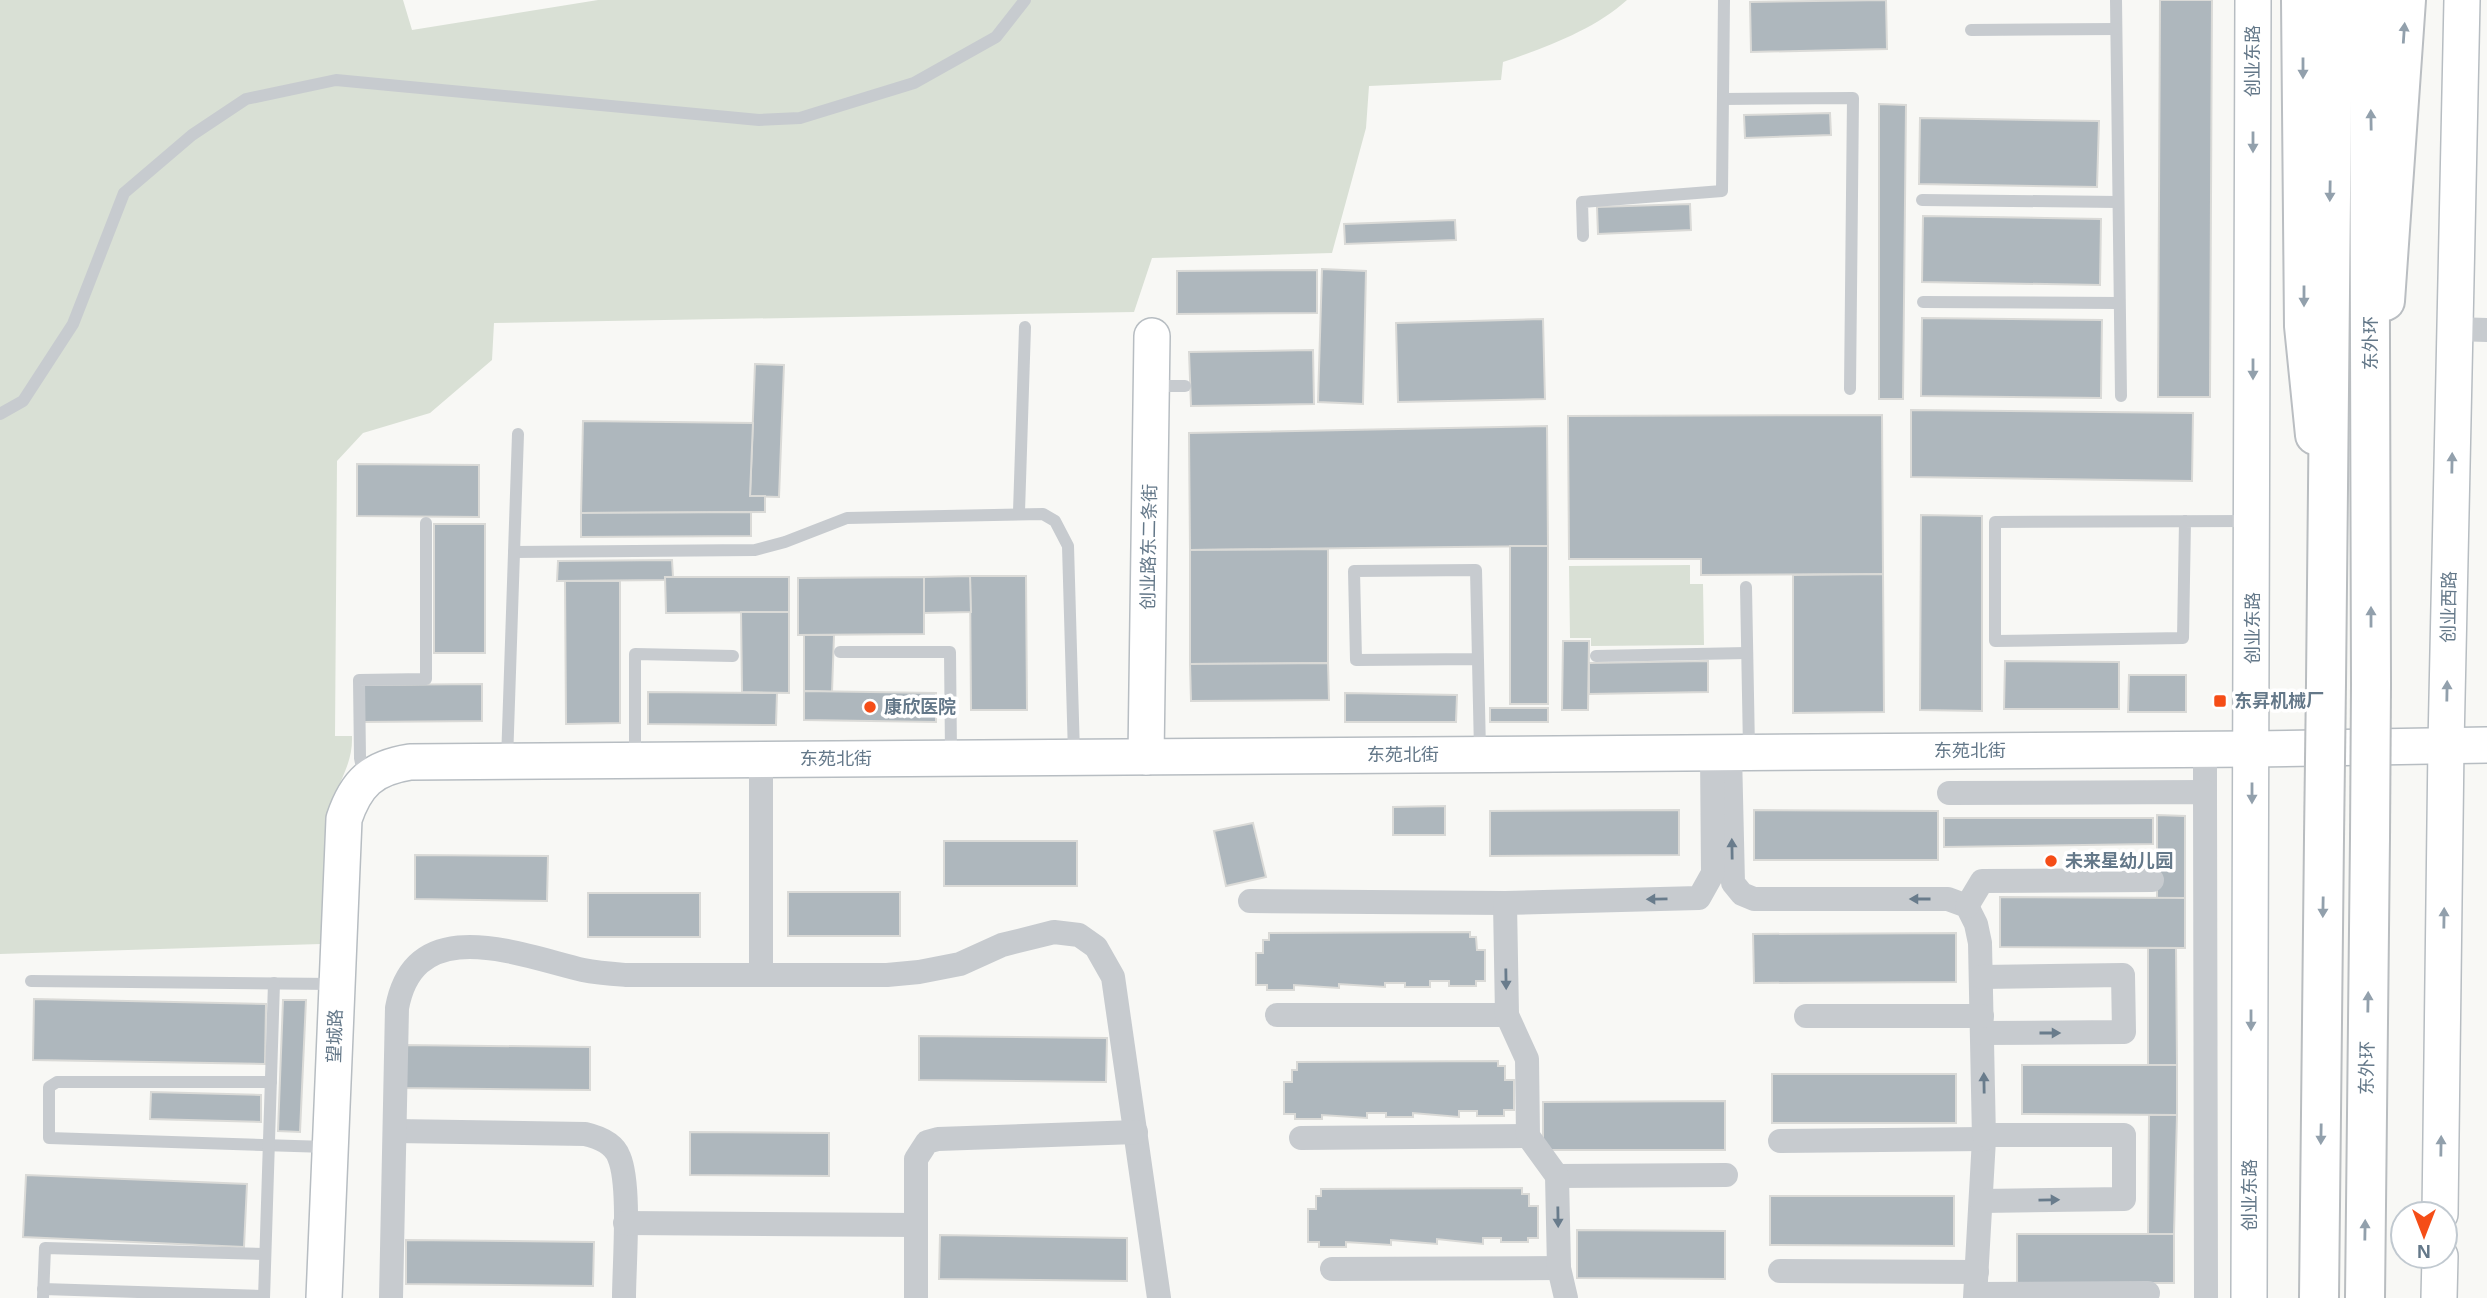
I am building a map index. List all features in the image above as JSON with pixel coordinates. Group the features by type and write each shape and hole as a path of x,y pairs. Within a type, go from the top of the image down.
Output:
{"main road":[{"path":"2301,0 2304,326 2326,542"},
{"path":"2319,1298 2333,0"},
{"name":"东外环","path":"2365,1298 2371,685 2370,0"},
{"path":"2371,541 2406,0"}],"street":[{"name":"创业东路","path":"2249,1298 2253,749 2252,0"},
{"name":"创业西路","path":"2440,1200 2446,745 2471,330 2462,0"},
{"name":"创业路东二条街","path":"1146,757 1168,386 1152,336"},
{"name":"东苑北街","path":"365,781 384,766 410,762 2205,750 2487,745"},
{"path":"2205,750 2206,1298"},
{"path":"1699,898 1713,873 1730,753"},
{"path":"1730,753 1733,883 1742,894 1754,899"},
{"path":"761,760 761,975"},
{"name":"望城路","path":"324,1298 344,820 351,798 365,781"},
{"path":"1949,793 2205,792"},
{"path":"1967,906 1982,881 2152,880"},
{"path":"1250,901 1948,899 1967,906 1976,924 1980,943 1982,1025 1983,1137 1976,1288"},
{"path":"1505,902 1507,1015 1527,1059 1528,1136 1557,1176 1559,1268 1566,1298"},
{"path":"391,1298 400,993 407,977 421,959 445,948 512,950 585,971 626,975 919,972 960,964 1028,937 1054,932 1079,935 1096,947 1113,977 1158,1298"},
{"path":"1806,1016 2124,1032 2123,975 1980,977"},
{"path":"1277,1015 1507,1015"},
{"path":"394,1131 585,1134 600,1138 620,1158 625,1223 624,1298"},
{"path":"916,1298 916,1159 927,1142 938,1139 1136,1132"},
{"path":"1780,1141 2124,1135 2124,1199 1980,1201"},
{"path":"1301,1138 1528,1136"},
{"path":"1557,1176 1726,1175"},
{"path":"625,1223 916,1225"},
{"path":"1332,1269 1559,1268"},
{"path":"2440,1270 2440,1298"},
{"path":"1780,1271 1976,1288 2148,1293"}],"lane":[{"path":"0,414 23,401 73,324 124,193 192,135 246,99 336,80 760,120 800,118 914,83 996,37 1025,0"},
{"path":"1583,236 1582,202 1722,191 1724,0"},
{"path":"2116,0 2121,396"},
{"path":"1971,30 2116,29"},
{"path":"1723,99 1853,98 1850,389"},
{"path":"1922,200 2118,202"},
{"path":"1923,302 2119,303"},
{"path":"1019,512 1025,327"},
{"path":"507,761 518,434"},
{"path":"514,552 755,550 785,542 847,518 1019,512 1043,514 1055,521 1068,546 1074,758"},
{"path":"2185,521 2183,638 1996,641 1995,522 2185,521 2253,521"},
{"path":"365,781 360,758 359,680 426,679 426,523"},
{"path":"1478,659 1356,660 1354,571 1476,570 1478,659 1480,755"},
{"path":"1730,753 1747,653 1746,587"},
{"path":"840,652 950,652 951,758"},
{"path":"1596,656 1747,653"},
{"path":"635,760 635,654 733,656"},
{"path":"31,981 337,984"},
{"path":"265,1254 44,1248 43,1293 264,1297 274,984"},
{"path":"271,1082 67,1080 49,1087 49,1138 331,1147"}],"shaded area":[{"path":"0,0 403,0 412,30 598,0 1627,0 1584,29 1503,62 1501,80 1369,86 1366,128 1332,253 1152,258 1134,312 494,323 492,360 430,413 363,433 337,461 335,736 352,736 352,746 335,798 330,825 321,944 0,954"},
{"path":"1690,565 1690,584 1703,584 1704,645 1591,646 1591,638 1570,638 1569,566"}],"building":[{"path":"1886,0 1887,49 1751,52 1750,2"},
{"path":"2160,0 2212,0 2210,397 2158,397"},
{"path":"1879,104 1906,105 1903,399 1879,399"},
{"path":"1830,113 1831,135 1745,138 1744,115"},
{"path":"1920,118 2099,121 2097,187 1919,184"},
{"path":"1690,204 1691,230 1598,234 1597,207"},
{"path":"1923,216 2101,219 2100,285 1922,282"},
{"path":"1455,220 1456,240 1345,244 1344,224"},
{"path":"1322,269 1366,271 1363,404 1318,402"},
{"path":"1317,270 1317,313 1177,314 1177,271"},
{"path":"1922,318 2102,320 2101,398 1921,396"},
{"path":"1543,319 1545,399 1398,402 1396,323"},
{"path":"1313,350 1314,404 1191,406 1189,352"},
{"path":"755,364 784,365 779,497 750,496"},
{"path":"1911,410 2193,413 2192,481 1911,477"},
{"path":"1882,415 1883,574 1701,575 1701,559 1569,559 1568,416"},
{"path":"583,421 753,423 750,496 765,496 765,512 581,513"},
{"path":"1547,426 1548,546 1190,550 1189,433"},
{"path":"357,464 479,465 479,517 357,516"},
{"path":"751,512 751,536 581,537 581,513"},
{"path":"1921,515 1982,516 1982,711 1920,710"},
{"path":"434,524 485,524 485,653 434,653"},
{"path":"1510,546 1548,546 1548,704 1510,704"},
{"path":"1328,549 1328,663 1190,664 1190,550"},
{"path":"672,560 673,577 665,577 665,580 557,581 558,561"},
{"path":"1883,574 1884,712 1793,713 1793,575"},
{"path":"970,576 1026,576 1027,710 971,710"},
{"path":"970,576 971,612 924,613 924,577"},
{"path":"665,577 789,577 789,612 666,613"},
{"path":"924,577 924,634 798,635 798,578"},
{"path":"565,581 620,581 620,723 566,724"},
{"path":"741,612 789,612 789,693 742,692"},
{"path":"804,635 834,635 832,692 804,691"},
{"path":"1563,641 1589,641 1588,710 1562,710"},
{"path":"1708,661 1708,692 1589,694 1589,663"},
{"path":"2005,661 2119,662 2119,709 2004,709"},
{"path":"1328,663 1329,700 1191,701 1190,664"},
{"path":"2129,675 2186,675 2186,712 2128,712"},
{"path":"482,684 482,721 364,722 364,685"},
{"name":"康欣医院","path":"804,691 936,693 936,722 804,720"},
{"path":"648,692 777,693 776,725 648,724"},
{"path":"1345,693 1457,695 1456,722 1345,722"},
{"path":"1490,708 1548,708 1548,722 1490,722"},
{"path":"1445,806 1445,835 1393,835 1393,807"},
{"path":"1679,810 1679,855 1490,856 1490,811"},
{"path":"1754,810 1938,811 1938,860 1754,860"},
{"path":"2157,815 2185,816 2185,898 2157,898"},
{"path":"1944,818 2153,818 2153,844 1944,847"},
{"path":"1253,823 1266,877 1226,886 1214,831"},
{"path":"944,841 1077,841 1077,886 944,886"},
{"path":"415,855 548,856 547,901 415,899"},
{"path":"788,892 900,892 900,936 788,936"},
{"path":"588,893 700,893 700,937 588,937"},
{"path":"2000,897 2185,898 2185,948 2000,947"},
{"path":"1470,932 1470,937 1476,937 1477,950 1485,950 1485,981 1476,981 1476,986 1449,986 1449,981 1430,981 1430,987 1405,987 1405,983 1385,983 1385,987 1294,985 1294,990 1267,990 1267,985 1256,985 1256,953 1263,953 1263,940 1269,940 1269,933"},
{"path":"1956,933 1956,982 1754,983 1753,934"},
{"path":"2148,948 2176,948 2177,1065 2148,1065"},
{"path":"34,999 266,1004 265,1064 33,1060"},
{"path":"283,1000 306,1000 300,1132 278,1131"},
{"path":"919,1036 1107,1038 1106,1082 919,1080"},
{"path":"403,1045 590,1047 590,1090 402,1088"},
{"path":"1498,1061 1498,1066 1505,1066 1505,1080 1514,1080 1514,1110 1504,1110 1504,1116 1477,1116 1477,1111 1459,1111 1459,1117 1413,1113 1413,1117 1386,1117 1386,1113 1367,1113 1367,1118 1322,1115 1322,1119 1295,1119 1295,1114 1284,1114 1284,1082 1292,1082 1292,1070 1297,1070 1297,1062"},
{"path":"2022,1065 2177,1065 2177,1115 2022,1114"},
{"path":"1772,1074 1956,1074 1956,1123 1772,1123"},
{"path":"151,1092 261,1095 261,1122 150,1119"},
{"path":"1725,1101 1725,1150 1543,1150 1543,1102"},
{"path":"2149,1115 2177,1115 2174,1234 2148,1234"},
{"path":"690,1132 829,1133 829,1176 690,1175"},
{"path":"26,1175 247,1184 244,1247 23,1237"},
{"path":"1522,1188 1522,1194 1529,1194 1529,1206 1538,1206 1538,1238 1528,1238 1528,1242 1501,1242 1501,1238 1483,1238 1483,1244 1437,1239 1437,1244 1391,1240 1391,1245 1346,1242 1346,1247 1319,1247 1319,1242 1308,1242 1308,1209 1316,1209 1316,1196 1321,1196 1321,1189"},
{"path":"1770,1196 1954,1196 1954,1246 1770,1245"},
{"path":"1577,1230 1725,1231 1725,1279 1577,1278"},
{"path":"2017,1234 2174,1234 2174,1283 2017,1283"},
{"path":"940,1235 1127,1238 1127,1281 939,1279"},
{"path":"406,1240 594,1242 593,1286 406,1284"}],"place":[{"name":"东昇机械厂","path":"2220,701"},
{"name":"康欣医院","path":"870,707"},
{"name":"未来星幼儿园","path":"2051,861"}]}
